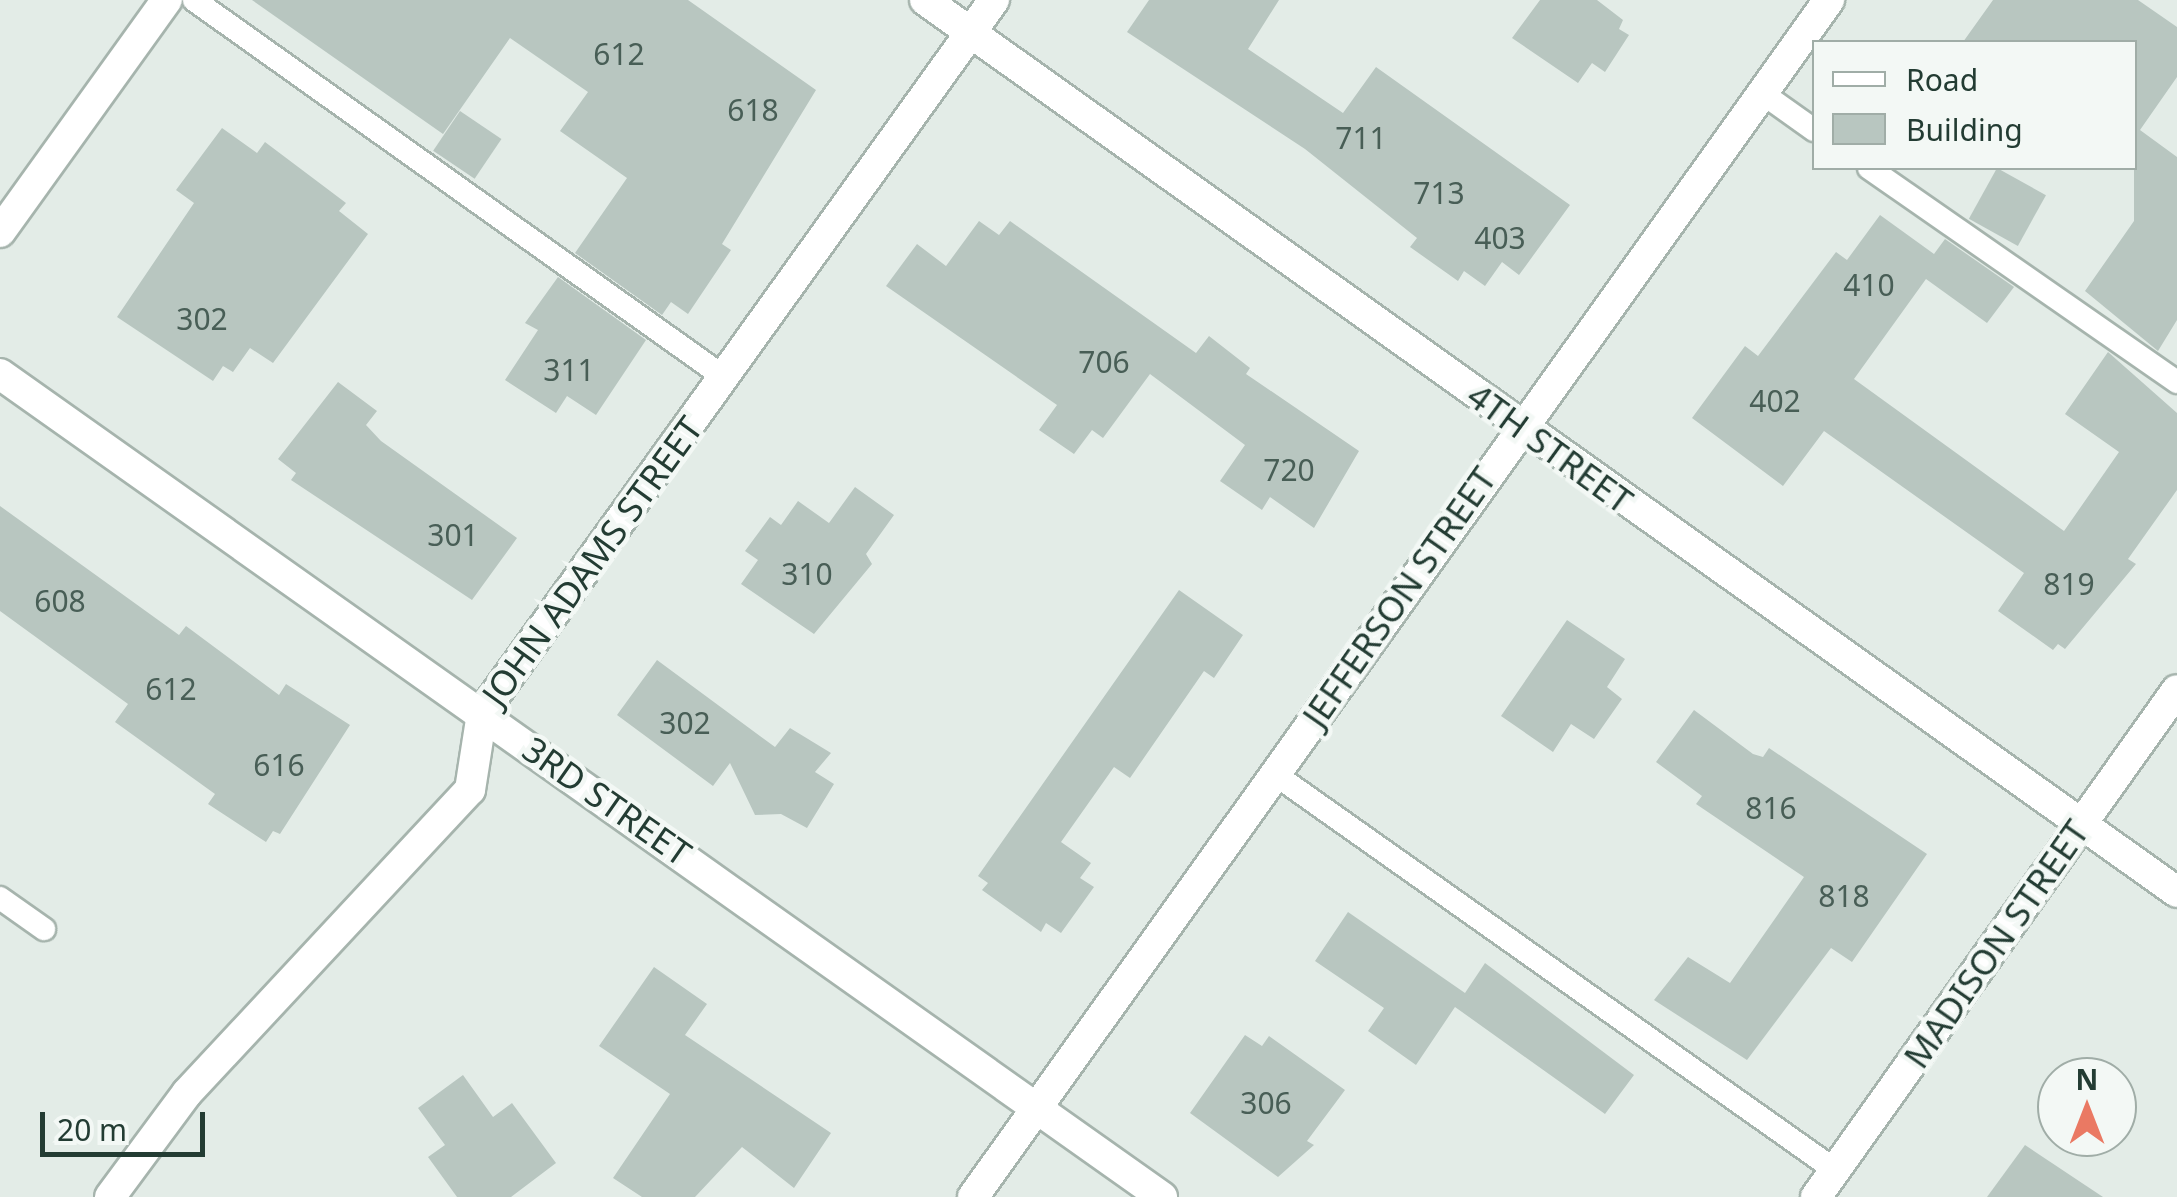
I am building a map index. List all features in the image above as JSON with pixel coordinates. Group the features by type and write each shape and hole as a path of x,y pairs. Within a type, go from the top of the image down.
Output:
{"street":[{"path":"0,232 167,0"},
{"name":"4TH STREET","path":"925,0 2177,892"},
{"name":"JOHN ADAMS STREET","path":"110,1197 187,1093 470,790 482,712 994,0"},
{"name":"JEFFERSON STREET","path":"973,1197 1276,775 1518,425 1829,0"},
{"name":"3RD STREET","path":"0,374 1162,1197"},
{"name":"MADISON STREET","path":"1816,1197 2177,690"}],"lane":[{"path":"194,0 724,377"},
{"path":"1762,93 1812,129"},
{"path":"1872,170 2177,382"},
{"path":"1276,775 1835,1170"},
{"path":"0,898 44,930"}],"building":[{"path":"252,0 688,0 816,90 722,244 731,250 688,314 671,302 662,315 575,253 627,178 560,131 588,92 510,38 443,134"},
{"path":"1149,0 1279,0 1248,49 1343,113 1376,67 1570,205 1519,275 1502,262 1485,286 1464,271 1458,281 1410,247 1417,238 1305,149 1127,32"},
{"path":"1540,0 1597,0 1623,20 1619,29 1629,35 1605,72 1592,63 1578,83 1512,38"},
{"path":"1993,0 2138,0 2177,27 2177,77 2140,130 2177,157 2177,320 2158,351 2085,291 2134,221 2137,40 1964,40"},
{"path":"460,111 501,139 475,179 433,151"},
{"path":"222,128 257,153 265,142 346,203 339,211 368,234 273,363 250,348 233,372 223,366 213,381 117,317 194,203 176,190"},
{"path":"1996,170 2046,195 2018,246 1969,219"},
{"path":"1880,215 1934,254 1945,239 2014,287 1987,323 1926,279 1854,379 2064,531 2119,452 2065,414 2108,352 2177,413 2177,490 2128,559 2136,564 2065,649 2058,644 2053,650 1998,611 2024,573 1824,431 1783,486 1692,418 1745,346 1758,356 1836,252 1847,260"},
{"path":"979,221 999,235 1010,221 1196,353 1209,336 1250,368 1246,374 1359,451 1314,528 1270,497 1262,510 1220,481 1245,445 1150,374 1103,438 1092,430 1074,454 1039,430 1057,405 886,286 917,244 946,266"},
{"path":"558,277 646,340 596,415 567,396 556,413 505,380 538,330 525,323"},
{"path":"338,382 377,411 366,425 381,441 517,538 472,600 291,480 296,473 278,459"},
{"path":"855,487 894,515 866,554 872,564 814,634 741,584 758,560 745,551 770,517 781,525 798,501 829,523"},
{"path":"0,506 179,635 186,626 279,695 286,684 350,725 280,834 273,831 266,842 208,804 215,794 115,722 128,704 0,611"},
{"path":"1179,590 1243,635 1214,678 1204,671 1130,778 1114,767 1061,842 1091,863 1080,878 1094,887 1061,933 1046,923 1041,932 982,890 988,883 978,876"},
{"path":"1567,620 1625,659 1607,687 1622,699 1594,739 1571,724 1553,752 1501,716"},
{"path":"657,660 775,747 790,728 831,753 815,772 834,784 807,828 781,814 755,815 730,763 713,786 617,715"},
{"path":"1694,710 1753,754 1763,757 1769,748 1927,854 1852,962 1831,948 1747,1060 1654,1000 1688,957 1730,983 1804,877 1696,804 1702,796 1656,762"},
{"path":"1348,912 1465,993 1485,963 1634,1075 1605,1114 1455,1007 1416,1065 1368,1031 1384,1008 1315,961"},
{"path":"654,967 707,1004 685,1035 831,1133 794,1188 742,1147 695,1197 642,1197 613,1178 670,1094 599,1046"},
{"path":"1245,1035 1262,1046 1269,1036 1345,1090 1307,1141 1314,1145 1278,1177 1190,1113"},
{"path":"463,1075 493,1117 512,1103 556,1163 511,1197 457,1197 428,1157 445,1145 418,1108"},
{"path":"2025,1145 2037,1157 2043,1157 2103,1197 1987,1197"}]}
